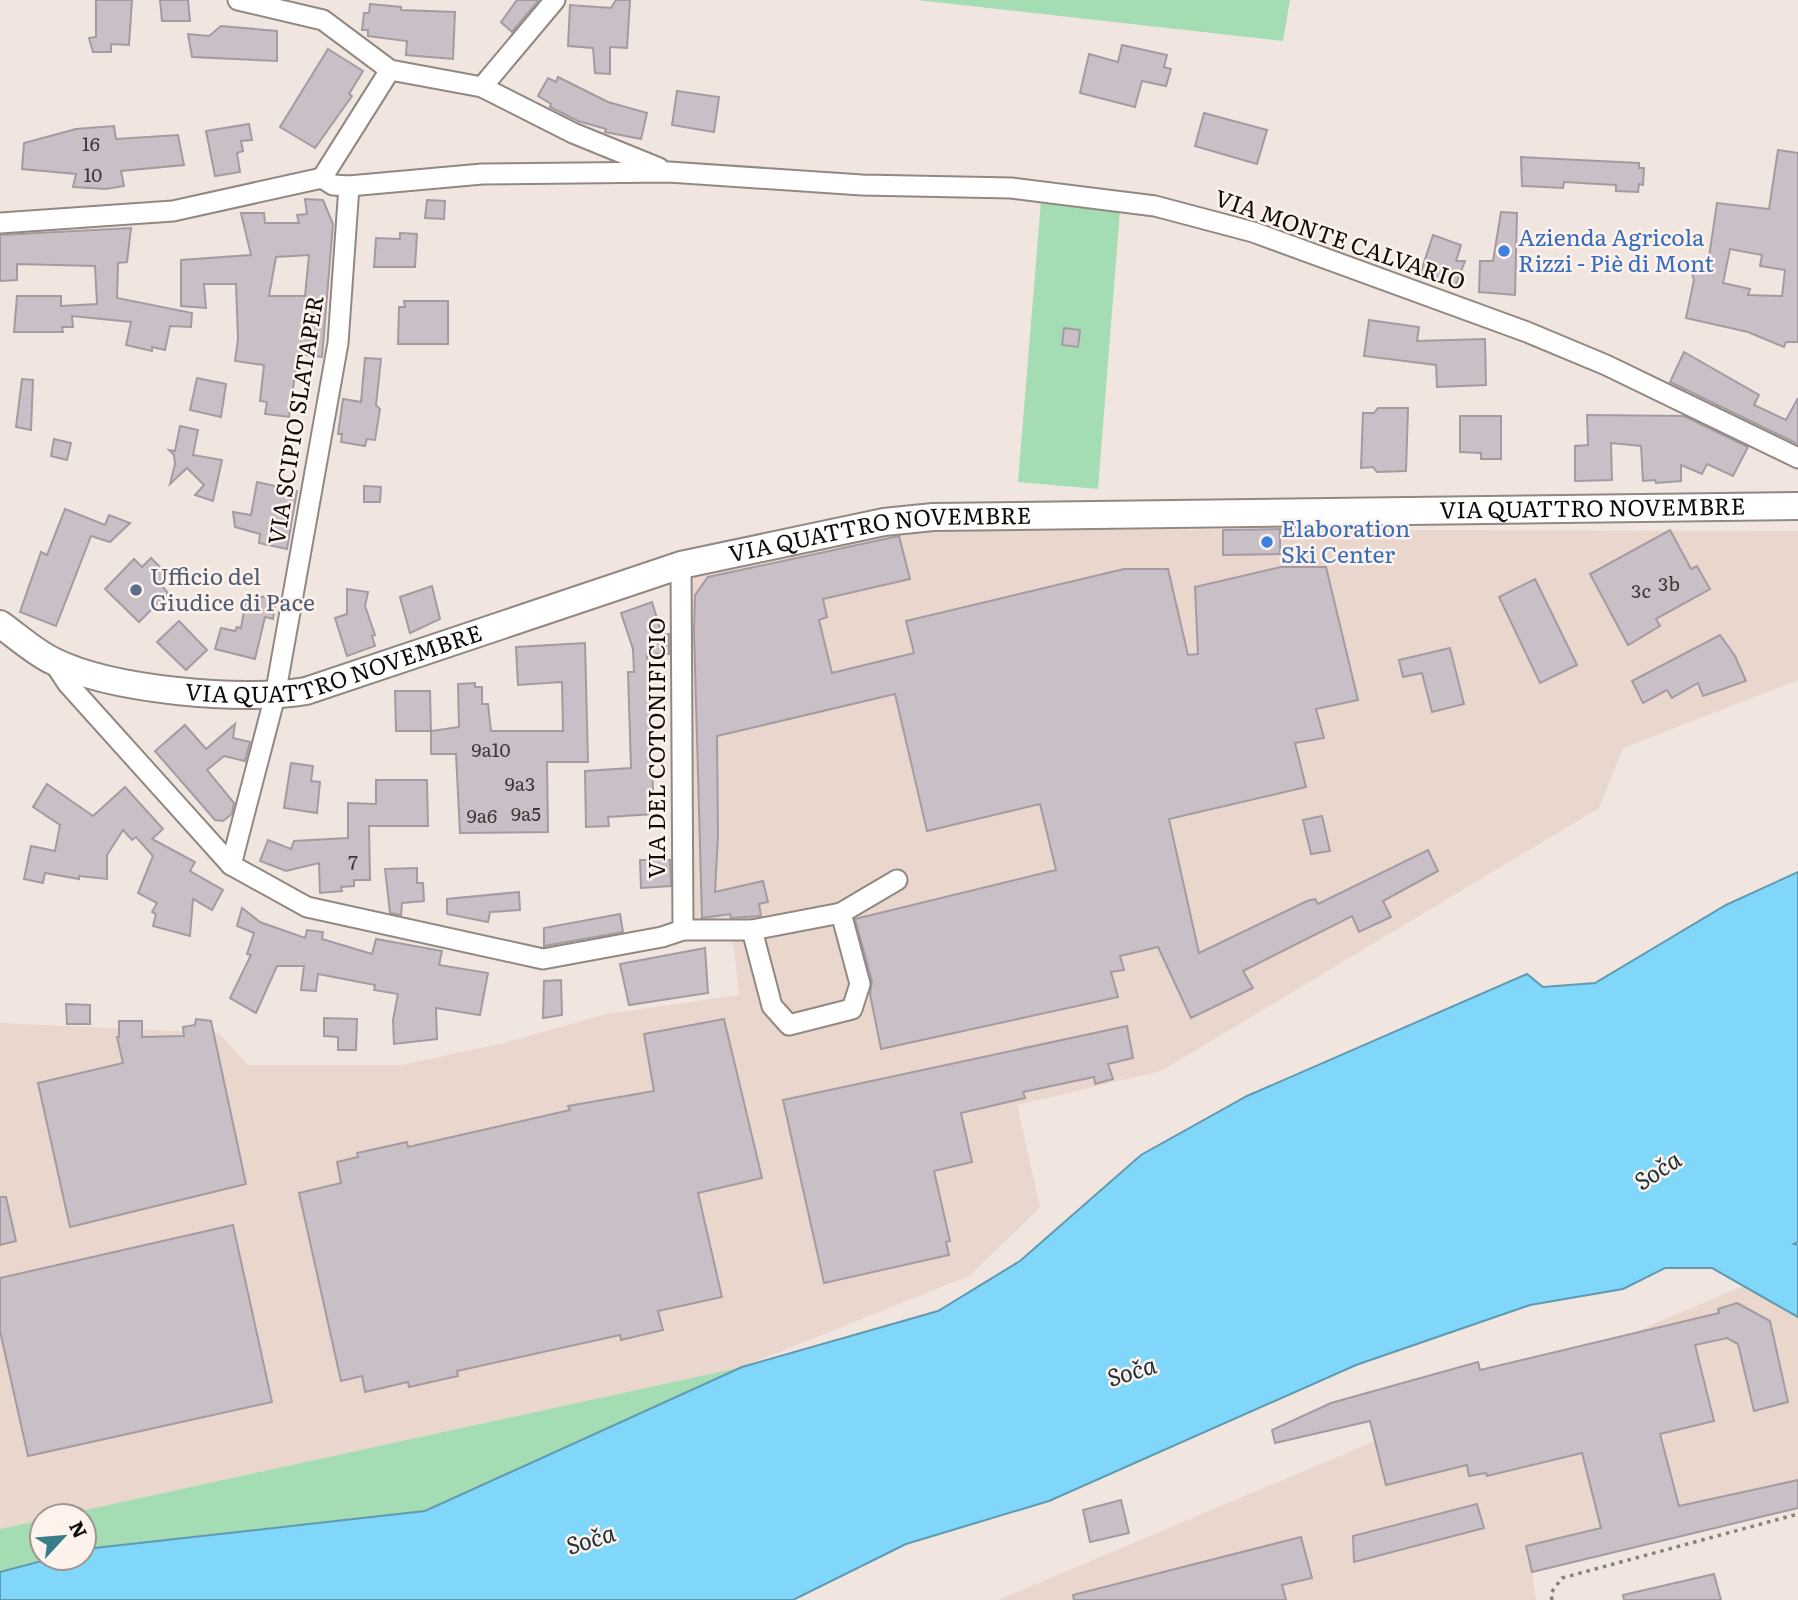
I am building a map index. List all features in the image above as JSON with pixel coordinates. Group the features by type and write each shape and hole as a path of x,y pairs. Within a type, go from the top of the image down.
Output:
{"main road":[{"name":"VIA QUATTRO NOVEMBRE","path":"0,624 52,660 130,685 275,696 306,691 681,565 884,522 933,517 1798,506"}],"street":[{"name":"VIA MONTE CALVARIO","path":"238,0 323,20 390,70 482,87 573,133 669,172"},
{"path":"482,87 555,0"},
{"path":"322,178 390,70"},
{"name":"VIA MONTE CALVARIO","path":"349,186 482,174 669,172 862,185 1011,188 1155,206 1253,232 1527,332 1606,365 1798,458"},
{"path":"0,223 173,211 322,178 333,185 349,186"},
{"name":"VIA SCIPIO SLATAPER","path":"231,865 275,696 338,343 349,186"},
{"name":"VIA DEL COTONIFICIO","path":"681,565 683,930"},
{"path":"52,660 68,684 231,865 307,907 543,959 662,937 683,930 752,930 841,913 897,880"},
{"path":"752,930 772,1006 789,1025 852,1009 860,984 841,913"}],"path":[{"path":"1552,1600 1551,1593 1562,1578 1798,1514"}],"shaded area":[{"path":"932,529 1798,531 1798,680 1623,748 1599,808 1161,1071 1017,1105 1040,1207 971,1275 742,1367 98,1507 98,1502 28,1502 28,1523 0,1529 0,1023 219,1033 248,1065 402,1065 504,1043 606,1014 739,995 733,938 689,938 684,574"},
{"path":"1798,1263 1798,1508 1532,1572 1536,1600 998,1600"}],"green space":[{"path":"917,0 1290,0 1283,41"},
{"path":"1041,201 1120,210 1098,489 1018,482"},
{"path":"742,1367 430,1510 98,1548 98,1507"},
{"path":"28,1523 28,1565 0,1572 0,1529"}],"water":[{"name":"Soča","path":"1798,872 1798,1242 1794,1244 1798,1245 1798,1317 1712,1268 1665,1268 1623,1289 1530,1305 1356,1365 1049,1501 906,1544 793,1600 0,1600 0,1572 28,1565 28,1572 98,1572 98,1548 425,1511 742,1367 938,1311 1020,1261 1141,1155 1247,1096 1527,974 1543,987 1595,983 1726,905"}],"building":[{"path":"96,0 132,0 129,45 111,44 111,52 93,52 89,38 96,37"},
{"path":"160,0 188,0 190,21 162,21"},
{"path":"517,0 539,0 512,32 501,22"},
{"path":"616,0 630,0 627,48 610,47 610,74 595,73 593,48 568,46 570,5 611,8"},
{"path":"370,4 401,7 401,10 455,12 453,59 406,55 407,41 368,36 368,30 362,30 364,13 369,13"},
{"path":"221,26 277,31 277,61 192,57 188,34 209,36"},
{"path":"1122,45 1167,55 1164,67 1171,69 1166,86 1142,81 1135,107 1080,93 1089,54 1118,62"},
{"path":"328,49 363,71 349,94 352,96 315,148 280,127"},
{"path":"558,77 608,102 647,113 641,139 605,132 606,129 578,121 550,107 551,104 538,96 548,78 556,82"},
{"path":"677,91 719,97 714,132 672,125"},
{"path":"1204,113 1267,130 1257,164 1195,146"},
{"path":"249,124 252,140 241,141 243,151 237,153 240,172 215,176 206,131"},
{"path":"114,126 116,139 178,135 184,165 121,171 124,186 106,189 73,187 76,174 22,169 24,143 76,129"},
{"path":"1778,150 1798,153 1798,342 1786,342 1784,347 1748,332 1686,318 1694,280 1691,270 1708,264 1717,203 1769,209","holes":["1730,249 1762,255 1760,266 1785,270 1782,296 1748,295 1750,289 1723,283"]},
{"path":"1521,157 1639,163 1639,168 1644,168 1643,185 1639,184 1638,192 1616,191 1616,185 1564,182 1563,188 1522,186"},
{"path":"305,199 323,200 333,224 322,357 298,354 289,417 265,414 267,402 260,401 264,365 235,361 238,339 236,284 204,284 206,308 181,306 181,260 251,255 241,213 264,213 265,223 299,223 297,215 307,214","holes":["309,255 305,296 269,296 276,257"]},
{"path":"427,200 445,201 444,219 425,218"},
{"path":"1501,212 1517,213 1515,295 1479,292 1480,261 1493,261"},
{"path":"131,228 127,262 118,263 117,298 192,313 191,327 170,326 165,350 152,347 152,351 126,345 131,322 72,316 73,327 62,327 63,332 14,332 17,296 61,296 61,306 97,304 95,266 17,264 17,280 0,281 0,235"},
{"path":"400,233 417,234 415,267 374,267 376,238 400,239"},
{"path":"1433,235 1461,245 1456,261 1465,261 1455,287 1420,275"},
{"path":"404,301 448,301 448,344 398,344 399,307 405,307"},
{"path":"1369,320 1419,327 1417,341 1485,339 1486,385 1437,387 1436,365 1364,356"},
{"path":"1064,328 1080,330 1078,347 1062,345"},
{"path":"1684,352 1759,395 1754,405 1786,420 1798,398 1798,444 1670,382"},
{"path":"365,358 381,359 376,405 380,409 375,440 367,439 365,446 341,442 342,434 338,434 343,399 361,402"},
{"path":"197,378 226,384 221,417 190,410"},
{"path":"22,379 33,380 31,430 16,427"},
{"path":"1378,408 1408,408 1406,471 1377,472 1373,467 1361,468 1363,413 1374,413"},
{"path":"1587,415 1684,416 1748,447 1733,476 1707,464 1702,474 1681,465 1681,481 1656,483 1655,480 1643,481 1641,446 1611,443 1612,480 1575,481 1575,446 1588,445"},
{"path":"1460,416 1501,416 1501,459 1481,459 1481,453 1460,452"},
{"path":"180,426 198,430 193,455 222,460 213,501 195,495 204,485 187,468 170,484 175,464 174,455 169,450 175,451"},
{"path":"54,439 71,443 67,460 51,456"},
{"path":"257,482 297,491 287,549 259,543 260,534 235,527 233,512 251,515"},
{"path":"364,486 381,487 380,502 364,502"},
{"path":"65,509 105,525 109,515 130,523 110,542 91,536 56,626 20,612 41,552 47,555"},
{"path":"1280,529 1280,554 1223,555 1223,530"},
{"path":"1670,530 1691,569 1697,566 1710,589 1656,619 1660,626 1628,645 1590,574"},
{"path":"899,536 910,579 823,599 827,617 819,620 832,673 914,653 906,621 1124,569 1168,569 1188,655 1198,654 1195,587 1281,567 1326,567 1358,700 1316,709 1324,738 1295,743 1306,787 1169,819 1199,953 1307,901 1315,899 1318,904 1428,850 1438,871 1383,901 1391,917 1359,932 1352,916 1243,971 1253,988 1191,1018 1158,947 1120,956 1124,970 1111,972 1118,997 881,1049 870,994 872,981 855,919 1056,870 1040,804 927,831 895,694 717,736 718,836 715,892 763,881 768,902 759,904 761,916 731,918 730,914 702,918 695,595 708,577"},
{"name":"Ufficio del Giudice di Pace","path":"151,558 168,575 160,584 168,593 139,622 105,589 134,559 142,567"},
{"path":"1535,579 1577,665 1540,683 1499,597"},
{"path":"432,586 440,619 410,633 400,597"},
{"path":"347,589 368,592 365,606 375,635 372,636 375,646 347,656 335,618 347,614"},
{"path":"247,594 276,599 273,619 265,617 255,659 215,649 221,628 235,631 237,627 241,628"},
{"path":"652,602 662,635 669,634 669,654 647,654 654,814 608,817 609,826 586,827 585,771 631,768 628,672 634,672 633,649 621,613"},
{"path":"179,621 207,650 186,670 157,642"},
{"path":"1720,635 1735,656 1746,681 1703,696 1698,683 1672,698 1667,690 1643,703 1632,681"},
{"path":"585,643 588,762 547,762 548,832 460,833 456,754 431,754 431,731 459,727 458,684 475,683 475,687 482,687 482,704 488,704 491,731 563,731 562,682 518,685 516,647"},
{"path":"1450,648 1464,704 1432,712 1422,673 1403,677 1399,660"},
{"path":"395,691 430,691 431,731 396,731"},
{"path":"235,724 233,738 250,742 245,761 224,756 207,770 234,803 232,814 223,821 215,820 155,751 185,725 206,749"},
{"path":"291,763 313,766 311,781 320,782 317,813 284,808"},
{"path":"376,780 427,780 428,826 369,826 370,880 354,880 354,886 341,887 342,891 320,893 319,863 286,871 260,861 268,840 291,849 294,841 348,838 348,803 376,804"},
{"path":"47,784 93,816 125,787 163,829 152,839 195,862 190,871 223,890 212,910 193,899 190,936 153,926 156,914 152,912 157,903 138,893 153,856 136,837 132,840 123,830 107,855 107,879 79,876 79,879 45,873 43,883 24,879 31,846 55,851 60,825 33,807"},
{"path":"1322,816 1330,851 1311,854 1303,820"},
{"path":"640,860 670,860 671,886 641,888"},
{"path":"417,868 417,883 423,883 424,901 402,903 401,915 390,913 385,869"},
{"path":"519,892 520,910 490,912 488,922 447,914 447,899"},
{"path":"242,908 260,922 305,938 307,930 323,932 322,939 372,954 376,939 442,951 439,965 488,973 480,1015 436,1008 437,1039 394,1044 393,1020 398,994 374,990 375,985 318,974 316,991 301,990 304,966 277,966 256,1013 230,998 251,955 247,954 254,933 237,926"},
{"path":"620,914 623,932 544,946 544,928"},
{"path":"705,948 708,993 629,1005 620,964"},
{"path":"561,980 562,1015 543,1018 544,981"},
{"path":"66,1004 90,1005 90,1024 67,1024"},
{"path":"324,1018 357,1019 356,1050 338,1050 338,1037 324,1036"},
{"path":"196,1019 211,1021 246,1184 70,1227 38,1083 123,1063 117,1037 119,1021 142,1021 142,1037 184,1036 183,1027 195,1025"},
{"path":"724,1019 762,1178 698,1193 722,1297 658,1311 663,1330 621,1340 620,1335 457,1371 458,1376 409,1387 408,1382 365,1392 362,1376 341,1381 299,1193 341,1183 337,1162 358,1157 357,1153 407,1142 408,1147 570,1110 568,1106 654,1091 644,1034"},
{"path":"1127,1026 1133,1058 1108,1064 1113,1079 1095,1084 1094,1077 1023,1092 1025,1098 961,1113 972,1162 934,1171 950,1241 946,1242 949,1255 824,1283 783,1100"},
{"path":"0,1197 6,1197 16,1241 0,1245"},
{"path":"233,1225 272,1402 28,1456 0,1331 0,1278"},
{"path":"1737,1303 1770,1321 1788,1402 1754,1411 1738,1344 1727,1338 1695,1345 1714,1421 1660,1434 1679,1506 1798,1480 1798,1508 1532,1572 1526,1546 1601,1528 1582,1453 1487,1476 1486,1473 1469,1476 1467,1465 1386,1485 1370,1421 1275,1443 1272,1430 1331,1403 1478,1362 1480,1370 1719,1313 1718,1309"},
{"path":"1121,1500 1129,1533 1090,1542 1083,1510"},
{"path":"1477,1504 1484,1528 1354,1562 1353,1536"},
{"path":"1301,1537 1312,1578 1282,1585 1286,1600 1074,1600 1073,1595"},
{"path":"1714,1574 1721,1600 1624,1600 1623,1595"}],"place":[{"name":"Azienda Agricola Rizzi - Piè di Mont","path":"1504,251"},
{"name":"Elaboration Ski Center","path":"1267,542"},
{"name":"Ufficio del Giudice di Pace","path":"136,590"}]}
